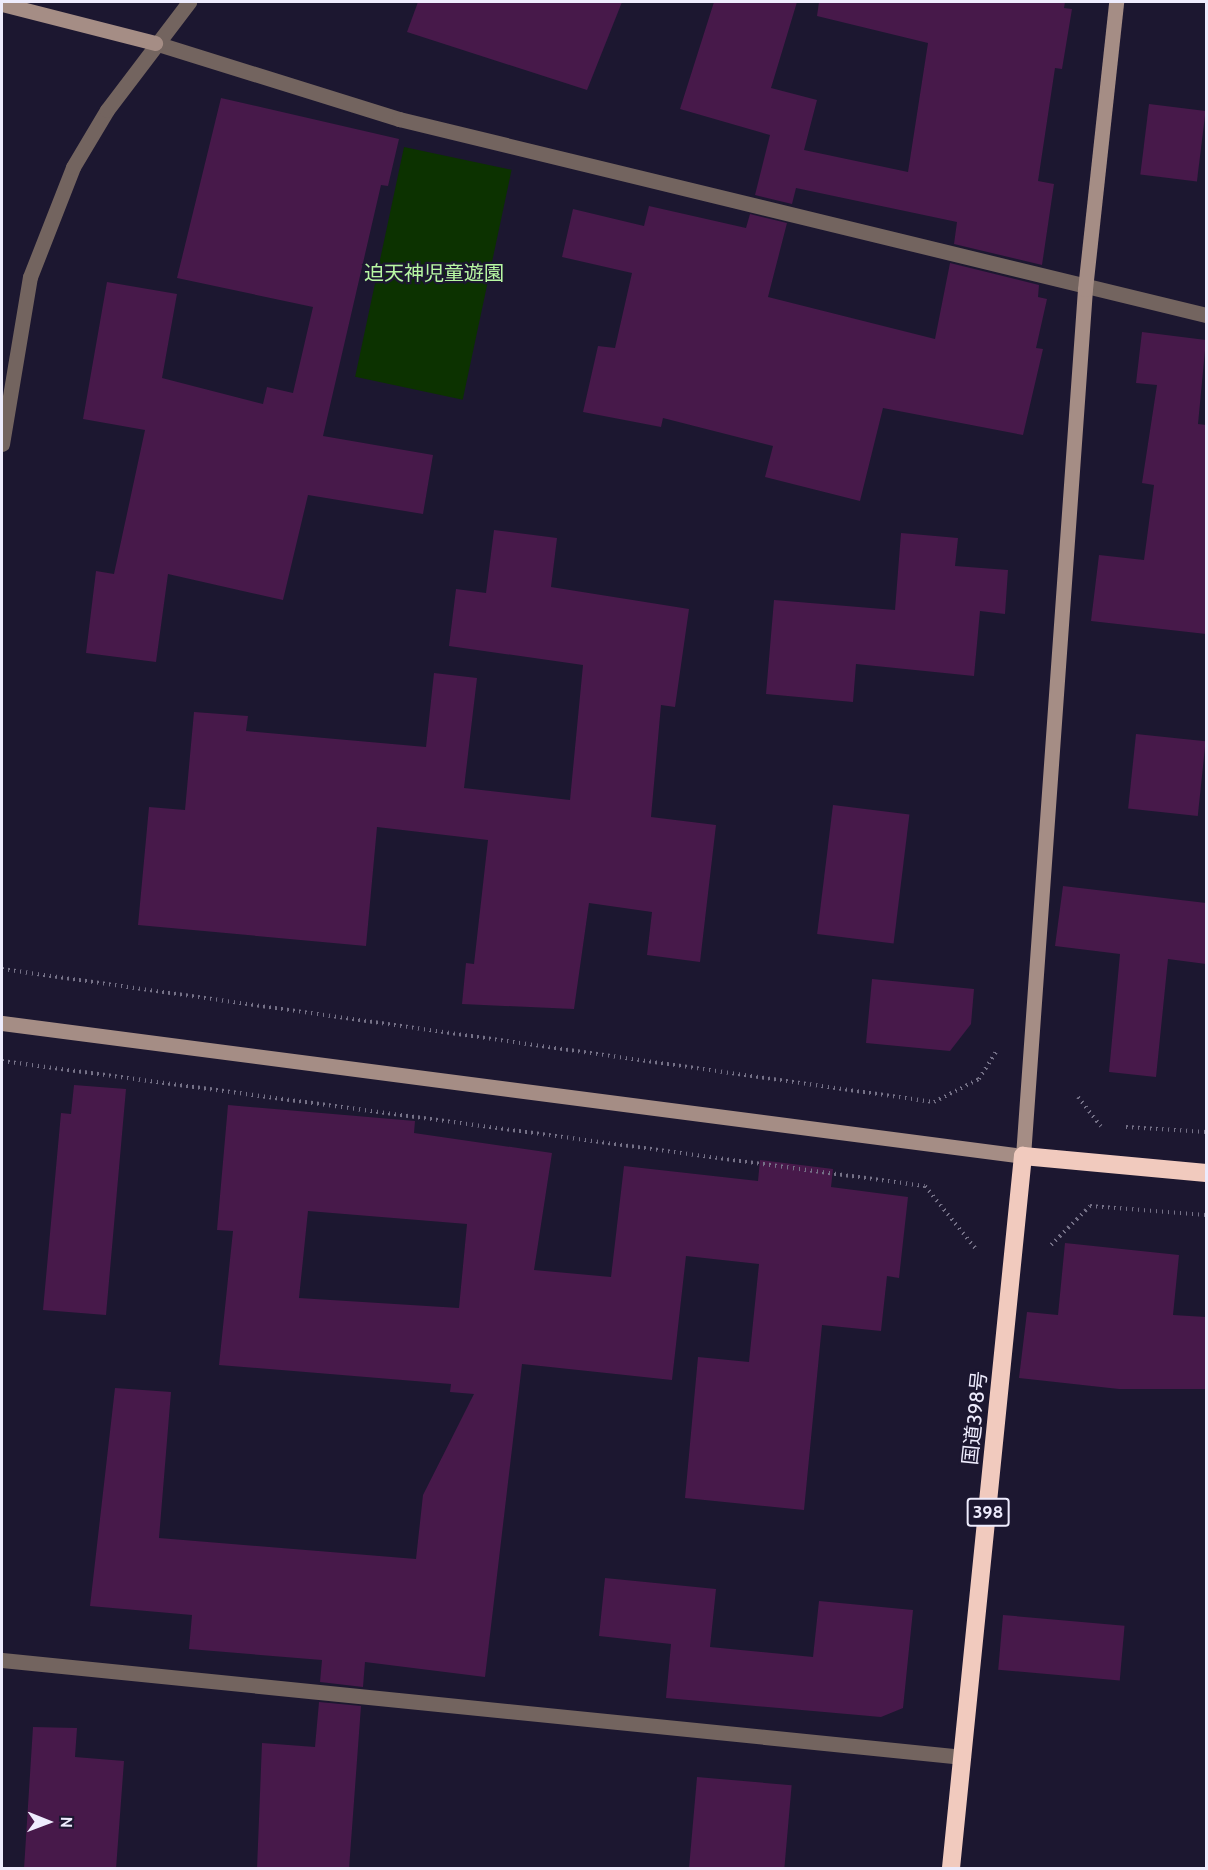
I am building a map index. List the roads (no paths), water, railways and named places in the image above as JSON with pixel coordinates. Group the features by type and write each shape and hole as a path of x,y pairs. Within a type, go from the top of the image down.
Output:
{"highway":[{"path":"1023,1156 1206,1173"},
{"name":"国道398号","path":"951,1869 1023,1156"}],"street":[{"path":"2,444 30,277 51,219 73,168 155,43 189,2"},
{"path":"2,1023 1023,1156 1084,289 1116,2"},
{"path":"2,4 155,43 399,119 1084,289 1206,315"},
{"path":"2,1660 963,1757"}],"park label":[{"name":"迫天神児童遊園","path":"434,273"}]}
